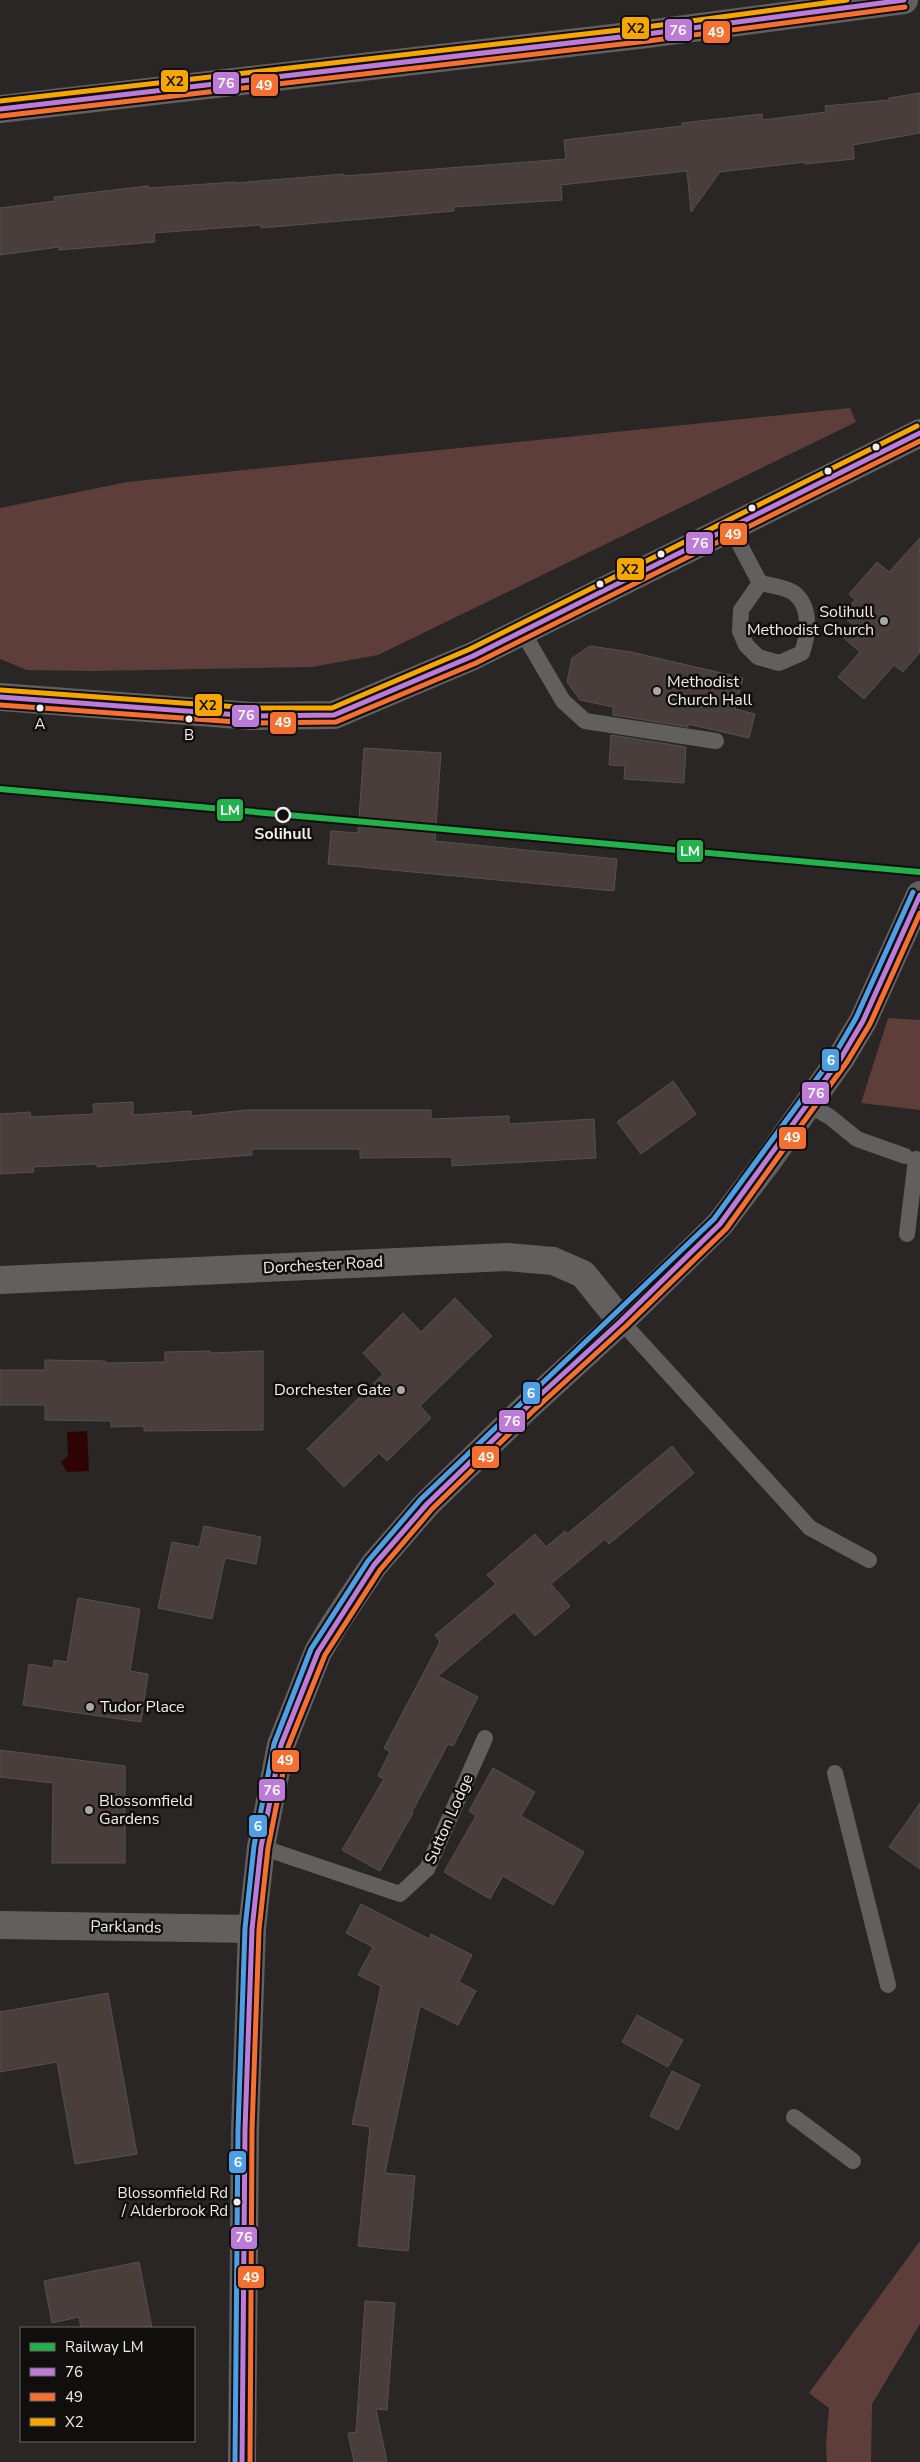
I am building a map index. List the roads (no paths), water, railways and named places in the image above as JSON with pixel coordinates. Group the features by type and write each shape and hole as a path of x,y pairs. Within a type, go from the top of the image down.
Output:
{"main road":[{"path":"0,109 647,34 904,0"},
{"path":"0,697 252,716 334,715 421,680 920,433"},
{"path":"242,2462 245,2130 252,1930 261,1847 281,1745 318,1652 334,1624 374,1565 427,1504 527,1407 621,1321 720,1224 809,1105 841,1058 863,1021 920,895"},
{"name":"Dorchester Road","path":"0,1280 507,1257 553,1261 583,1274 621,1321"},
{"name":"Parklands","path":"0,1925 252,1930"}],"lane":[{"path":"731,528 760,583 794,593 803,605 808,633 802,653 779,663 758,657 746,645 740,631 740,610 760,583"},
{"path":"522,631 563,701 584,721 716,741"},
{"path":"809,1105 830,1116 857,1139 911,1157 907,1234"},
{"path":"621,1321 810,1528 868,1560"},
{"name":"Sutton Lodge","path":"261,1847 400,1894 427,1869 485,1738"},
{"path":"835,1772 888,1985"},
{"path":"794,2117 853,2161"}],"rail line":[{"name":"LM","path":"0,789 920,872"}],"place":[{"name":"Solihull Methodist Church","path":"884,621"},
{"name":"Methodist Church Hall","path":"657,691"},
{"name":"A","path":"40,708"},
{"name":"B","path":"189,719"},
{"name":"Solihull","path":"283,815"},
{"name":"Dorchester Gate","path":"401,1390"},
{"name":"Tudor Place","path":"90,1707"},
{"name":"Blossomfield Gardens","path":"89,1810"},
{"name":"Blossomfield Rd / Alderbrook Rd","path":"237,2202"}]}
